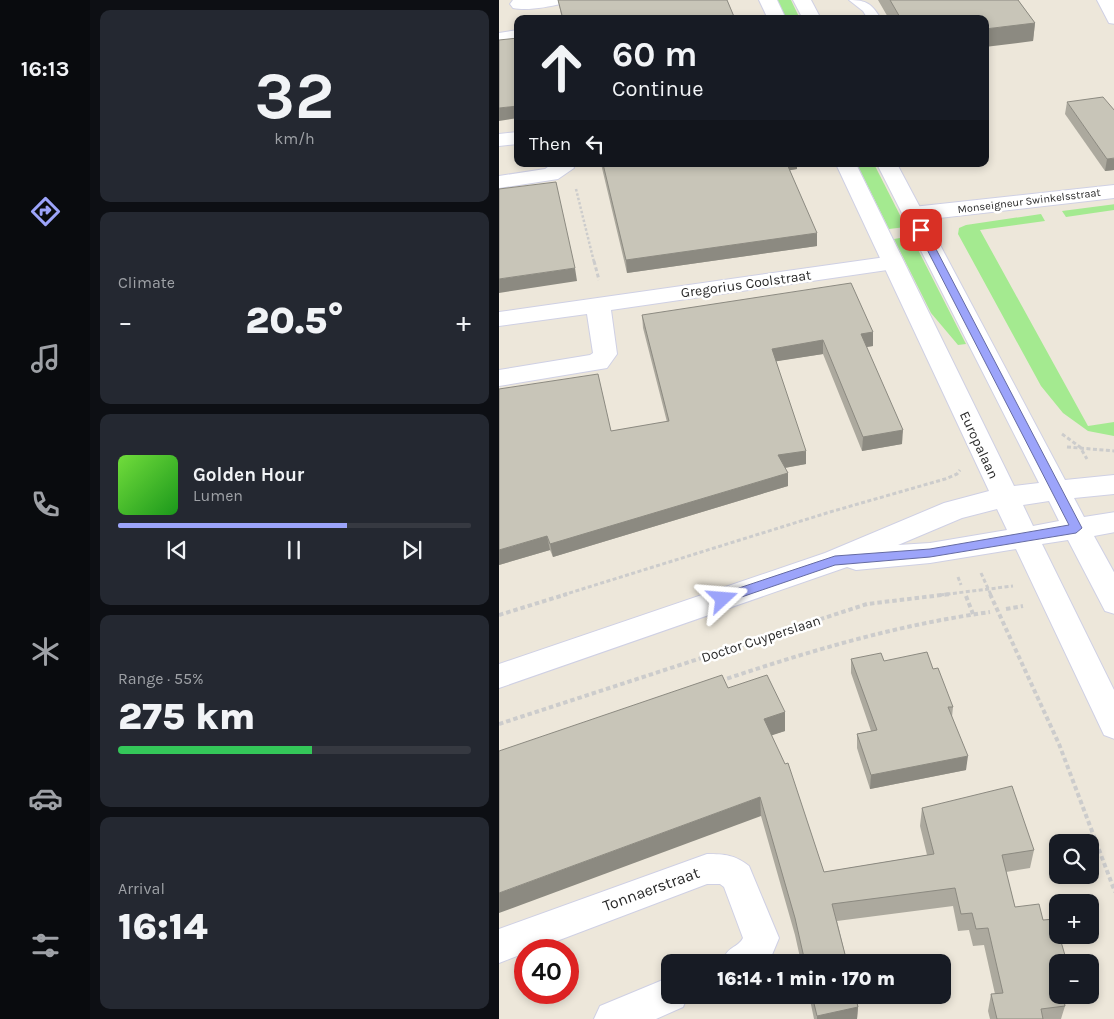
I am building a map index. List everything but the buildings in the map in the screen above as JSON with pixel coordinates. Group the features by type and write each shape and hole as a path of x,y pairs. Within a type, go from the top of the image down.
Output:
{"street":[{"path":"499,6 521,11 555,0"},
{"path":"768,0 775,15"},
{"path":"802,0 810,15"},
{"path":"1106,0 1114,19"},
{"path":"1109,0 1114,1"},
{"path":"499,38 514,36"},
{"path":"499,140 514,138"},
{"path":"499,182 551,175 563,167"},
{"name":"Europalaan","path":"847,167 1114,726"},
{"path":"889,167 1114,603"},
{"name":"Monseigneur Swinkelsstraat","path":"913,214 1114,191"},
{"name":"Gregorius Coolstraat","path":"499,319 893,263"},
{"path":"499,378 598,362 605,354 598,304"},
{"path":"499,676 835,560 954,510 1004,498 1114,484"},
{"path":"835,560 930,553 1114,522"},
{"name":"Tonnaerstraat","path":"499,946 707,869 727,869 737,877 761,938 753,954"},
{"path":"613,1019 661,999"}],"lane":[{"path":"856,0 868,8 872,15"}],"path":[{"path":"575,186 601,288 598,304"},
{"path":"1081,447 1114,451"},
{"path":"499,615 830,512 945,479 957,474 962,466"},
{"path":"979,566 1059,744 1114,892"},
{"name":"Doctor Cuyperslaan","path":"499,724 867,604 1021,585"},
{"path":"966,596 973,614"},
{"path":"716,682 791,657 891,628 990,612"}],"green space":[{"path":"776,0 791,0 798,15 783,15"},
{"path":"858,167 876,167 906,227 889,229"},
{"path":"1115,204 1114,210 1066,217 1062,211"},
{"path":"1041,214 1045,221 980,230 1088,426 1114,422 1114,436 1088,431 1063,413 1041,386 958,234 959,228 966,225"},
{"path":"911,236 966,344 958,345 931,313 894,239"}],"route":[{"path":"723,599 835,560 930,553 1076,528 921,230"}]}
